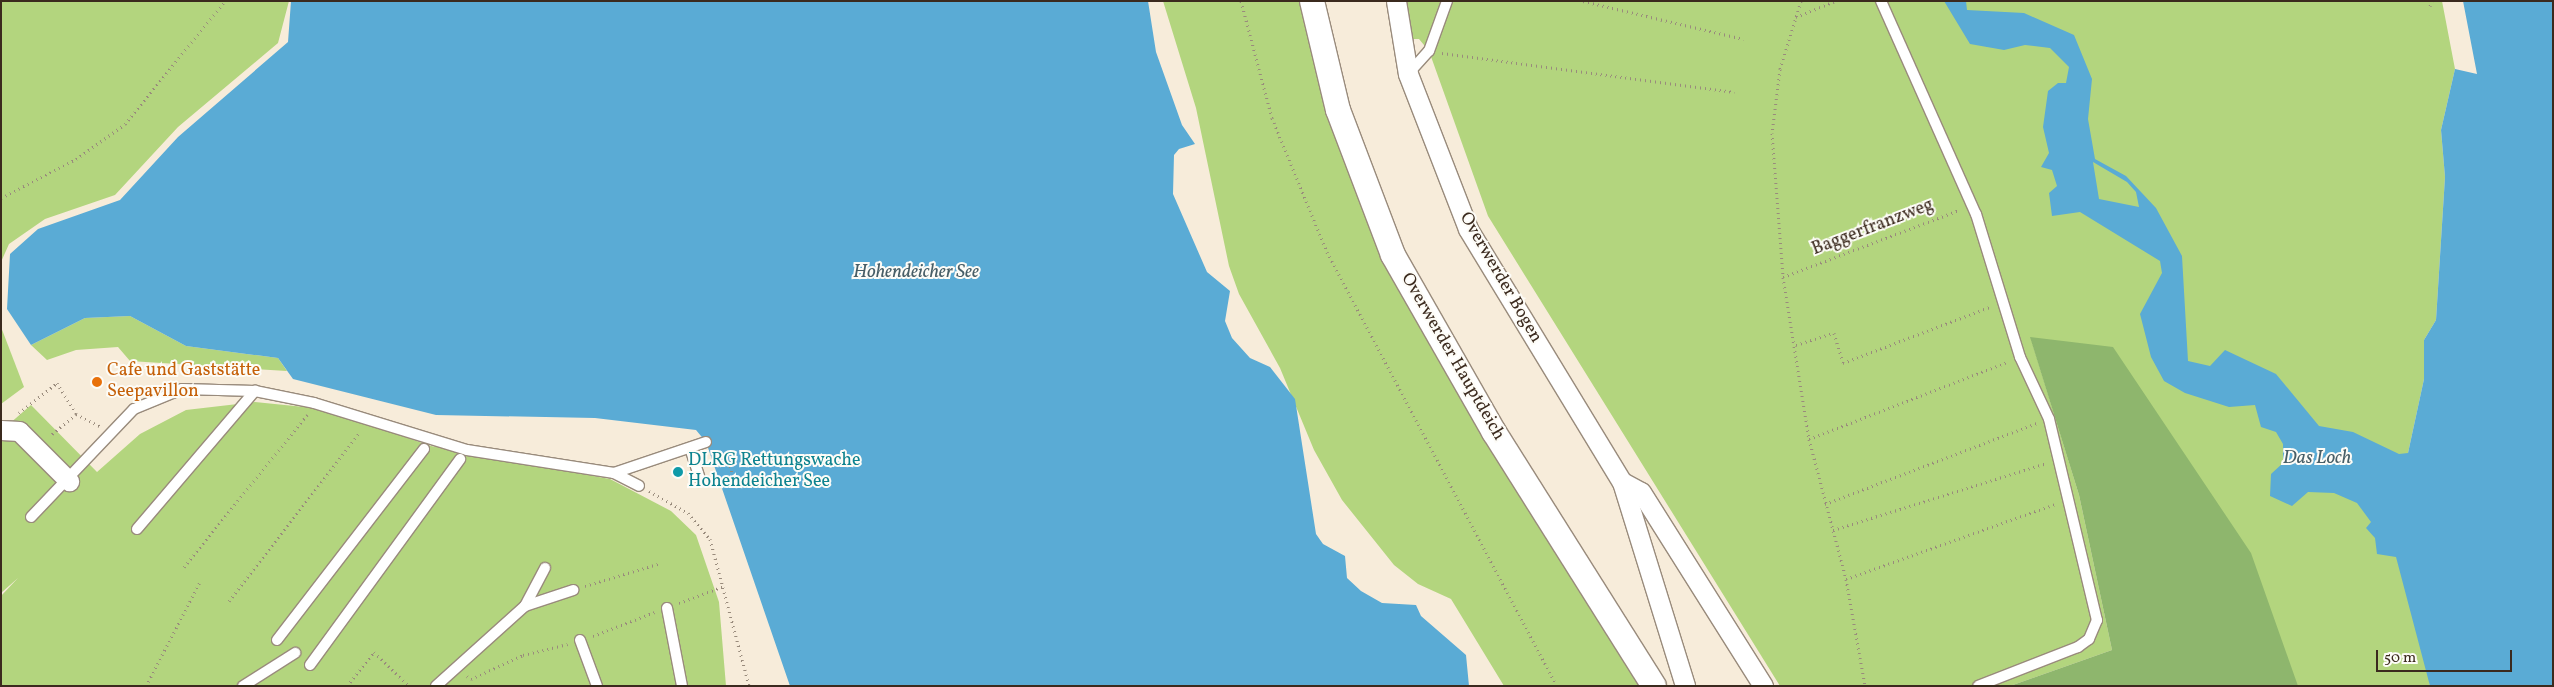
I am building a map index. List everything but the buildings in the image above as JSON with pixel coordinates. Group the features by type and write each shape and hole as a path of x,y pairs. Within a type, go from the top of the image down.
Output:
{"street":[{"name":"Overwerder Hauptdeich","path":"1312,1 1338,110 1393,255 1494,432 1654,686"},
{"name":"Overwerder Bogen","path":"1396,1 1408,74 1468,229 1622,482 1685,686"},
{"path":"7,423 38,447 69,481"},
{"name":"Overwerder Bogen","path":"1622,482 1641,492 1763,686"}],"lane":[{"path":"1408,74 1429,51 1447,1"},
{"path":"1881,1 1972,206 2020,357 2049,419 2070,499 2097,620 2089,639 1978,686"},
{"path":"31,517 69,481 134,409 157,396 182,390 255,391 314,403 467,450 614,473 640,486"},
{"path":"137,529 255,391"},
{"path":"614,473 706,442"},
{"path":"690,448 700,478"},
{"path":"278,640 424,449"},
{"path":"310,665 460,459"},
{"path":"436,686 525,606 546,568"},
{"path":"525,606 573,590"},
{"path":"667,608 682,686"},
{"path":"580,640 597,686"},
{"path":"243,686 295,653"}],"path":[{"path":"1,198 76,159 125,124 225,1"},
{"path":"1241,1 1272,118 1327,252 1557,686"},
{"path":"1583,1 1744,39"},
{"path":"1801,1 1780,69 1772,133 1783,277 1796,345 1810,439 1824,504 1846,579 1866,686"},
{"path":"1796,18 1835,1"},
{"path":"2430,6 2432,1"},
{"path":"1429,51 1734,92"},
{"name":"Baggerfranzweg","path":"1783,277 1972,206"},
{"path":"1796,345 1834,333 1844,363 2002,302"},
{"path":"1810,439 2020,357"},
{"path":"7,423 57,383 76,414 113,432"},
{"path":"184,566 314,403"},
{"path":"38,447 76,414"},
{"path":"1824,504 2049,419"},
{"path":"229,601 370,420"},
{"path":"1833,530 2060,459"},
{"path":"708,465 729,461 732,473"},
{"path":"640,486 688,513 710,539 750,686"},
{"path":"1846,579 2070,499"},
{"path":"573,590 660,563"},
{"path":"146,686 201,580"},
{"path":"347,686 374,652 409,686"}],"green space":[{"path":"1,1 289,1 278,43 178,127 115,195 45,219 9,244 1,262"},
{"path":"1163,1 1301,1 1321,92 1344,160 1643,686 1504,686 1451,599 1418,584 1394,565 1342,500 1314,450 1280,368 1239,294 1229,266 1196,108"},
{"path":"1402,1 2442,1 2455,69 2441,130 2445,177 2436,320 2424,340 2424,379 2408,453 2430,686 2160,686 2031,339 2079,495 2112,650 2010,686 1780,686 1488,216 1429,51 1419,39 1409,39"},
{"path":"130,316 186,346 278,358 287,371 130,361 118,347 76,350 47,360 31,345 85,318"},
{"path":"1,327 24,387 1,404"},
{"path":"2030,337 2113,347 2251,553 2298,686 2010,686 2112,650 2079,495"},
{"path":"255,402 324,409 431,446 610,479 671,511 696,535 719,602 726,686 1,686 1,596 18,578 1,593 1,431 31,405 97,472 140,434 186,410"}],"water":[{"name":"Hohendeicher See","path":"291,1 1148,1 1156,52 1182,125 1195,144 1179,149 1174,155 1173,194 1207,272 1230,291 1225,321 1232,338 1250,358 1270,367 1295,399 1316,534 1323,544 1345,556 1347,578 1361,591 1382,603 1416,605 1421,616 1466,655 1469,686 790,686 706,442 696,430 595,418 436,415 293,379 278,358 186,346 130,316 85,318 31,345 7,309 10,254 38,229 120,200 178,137 288,42"},
{"name":"Das Loch","path":"1944,1 1966,1 1967,10 2024,13 2074,35 2092,79 2088,119 2095,159 2126,176 2156,208 2182,256 2188,361 2210,366 2225,350 2276,374 2319,426 2353,432 2399,454 2408,453 2424,379 2424,340 2436,320 2445,177 2441,130 2455,69 2477,74 2463,1 2553,1 2553,686 2430,686 2396,557 2377,554 2375,538 2366,528 2371,522 2357,503 2334,493 2308,492 2292,506 2270,496 2271,474 2283,463 2283,444 2276,432 2261,427 2255,405 2229,407 2185,393 2164,381 2151,357 2140,314 2162,273 2160,261 2080,212 2052,216 2049,193 2057,186 2052,170 2041,167 2049,153 2043,127 2048,91 2058,83 2066,83 2069,67 2050,48 2025,45 2004,50 1970,44","holes":["2093,162 2127,182 2136,192 2139,207 2099,199"]}],"place":[{"name":"Cafe und Gaststätte Seepavillon","path":"97,382"},
{"name":"DLRG Rettungswache Hohendeicher See","path":"678,472"}]}
